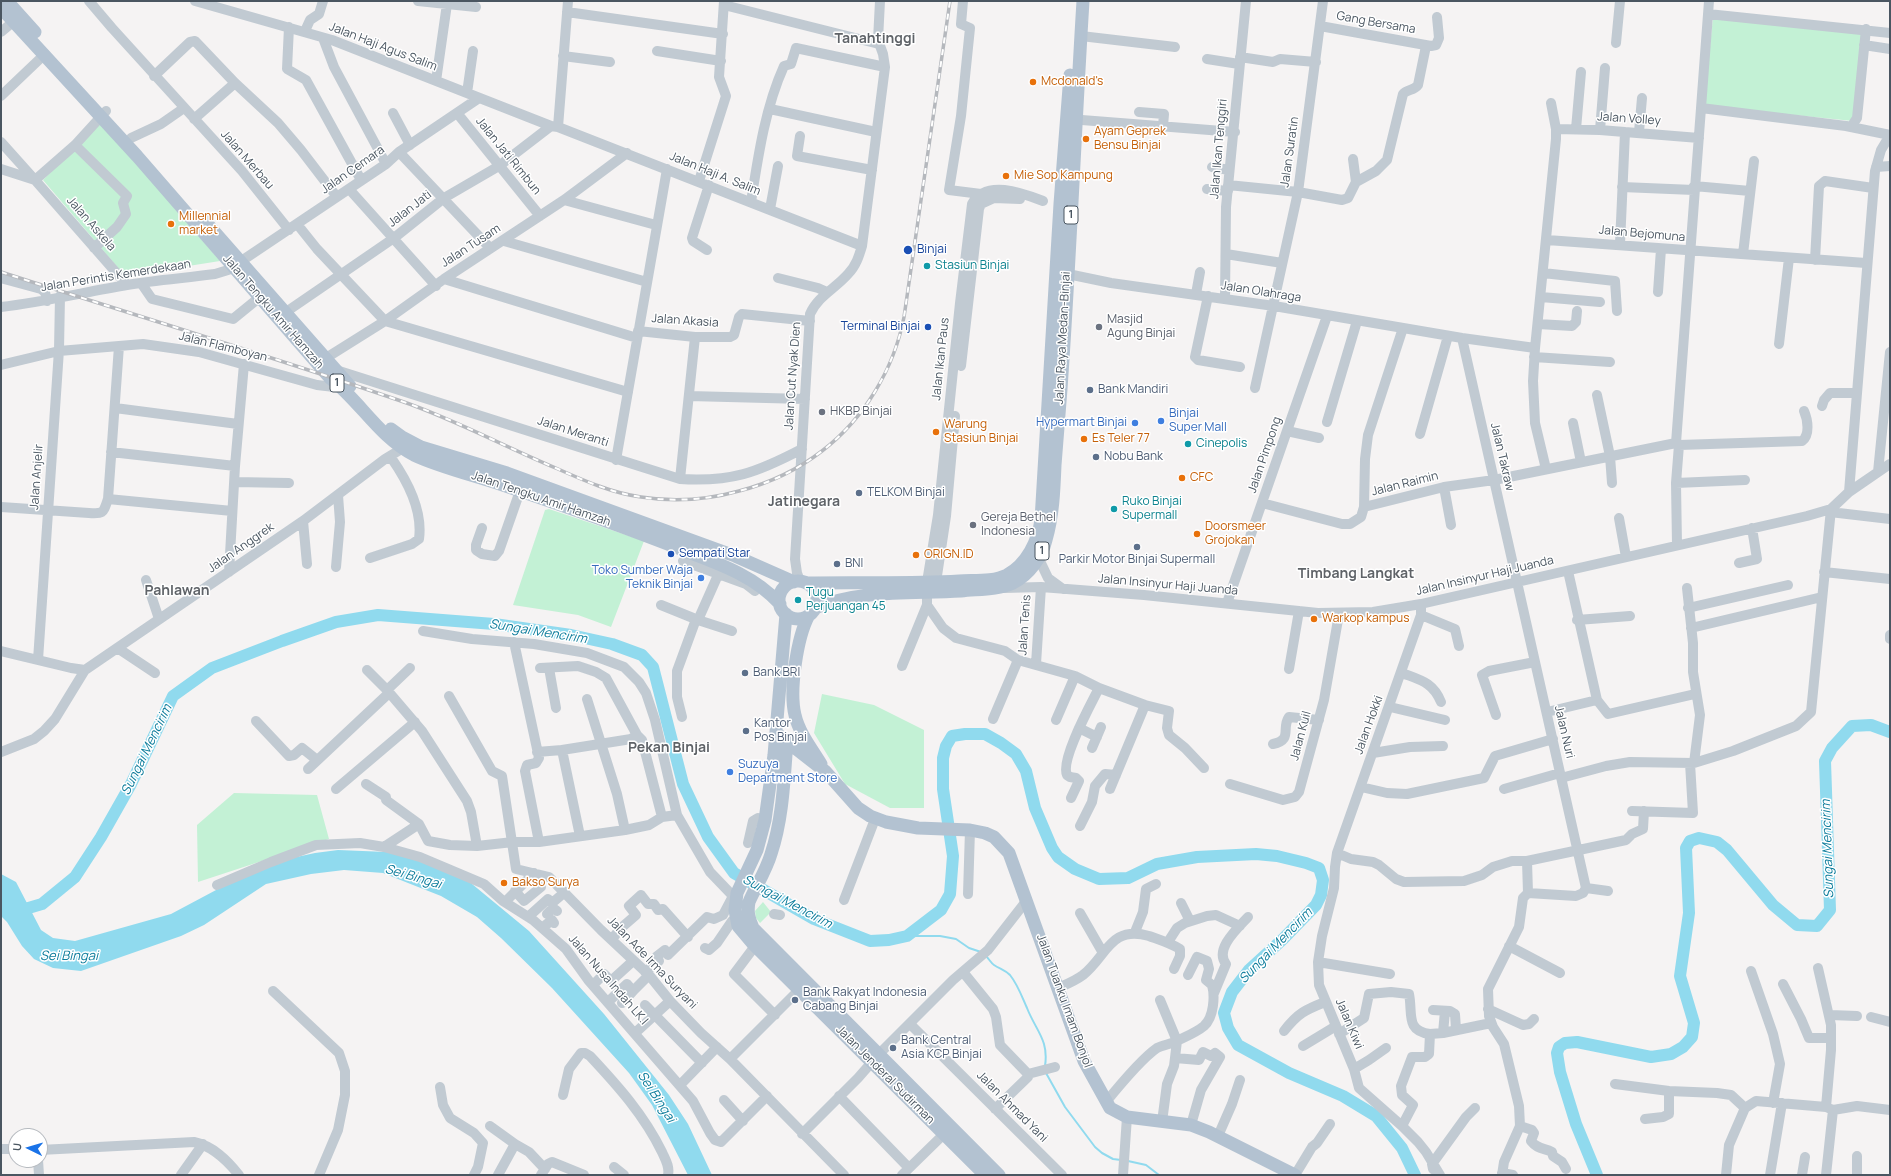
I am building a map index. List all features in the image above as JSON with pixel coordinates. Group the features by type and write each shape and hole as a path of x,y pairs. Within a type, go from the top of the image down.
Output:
{"main road":[{"name":"Jalan Tengku Amir Hamzah","path":"7,1 104,114 237,264 286,312 377,416 407,445 507,474 691,552 720,570 755,582 783,609"},
{"name":"Jalan Raya Medan-Binjai","path":"1072,119 1075,1"},
{"name":"Jalan Raya Medan-Binjai","path":"930,591 996,588 1014,582 1028,571 1039,559 1046,541 1051,518 1052,429 1072,119 1081,36 1083,1"},
{"name":"Jalan Tengku Amir Hamzah","path":"1,8 104,114 131,138 237,264 260,297 330,378 343,388 384,433 407,445 438,465 611,522 691,552 772,570 800,582"},
{"name":"Jalan Raya Medan-Binjai","path":"930,591 991,580 1006,575 1020,565 1030,551 1039,531 1052,429"},
{"name":"1","path":"800,582 930,591"},
{"name":"1","path":"800,582 813,588 817,596 812,612"},
{"path":"777,786 776,733 780,684 783,609 782,590 800,582"},
{"name":"1","path":"783,609 795,619 800,619 834,601 861,595 930,591"},
{"path":"812,612 803,626 799,643 794,684 795,716 801,731 826,772"},
{"path":"780,684 794,684"},
{"path":"776,733 826,772 858,808 875,819"},
{"path":"735,924 737,893 777,786 787,741"},
{"name":"Jalan Jenderal Sudirman","path":"777,786 776,834 769,859 748,902 748,917 753,928 800,990 851,1034"},
{"name":"Jalan Tuanku Imam Bonjol","path":"875,819 935,829 986,832 994,837 1009,853 1084,1061 1110,1108 1127,1117 1191,1125 1218,1136 1293,1175"},
{"path":"753,849 769,859"},
{"name":"Jalan Jenderal Sudirman","path":"735,924 754,945 778,961 930,1113 999,1175"},
{"name":"Jalan Jenderal Sudirman","path":"930,1113 944,1134 985,1175"}],"street":[{"name":"Jalan Merbau","path":"89,1 154,76 293,227 317,249 385,321"},
{"name":"Jalan Haji Agus Salim","path":"195,1 305,31 392,63 436,82 554,127"},
{"path":"305,31 310,20 319,14 323,1"},
{"path":"418,1 476,7"},
{"path":"554,127 568,1"},
{"name":"Jalan Cut Nyak Dien","path":"800,582 795,559 810,321 814,305 849,274 858,259 862,246 885,67 884,54 879,44 878,34 880,1"},
{"path":"963,1 961,24 970,28 962,116 949,190 981,194"},
{"name":"Jalan Ikan Tenggiri","path":"1225,299 1229,170 1235,132 1239,60 1246,1"},
{"name":"Jalan Suratin","path":"1274,306 1298,192 1323,1"},
{"path":"1616,43 1620,1"},
{"name":"Jalan Bejomuna","path":"1547,240 1620,244 1690,251 1710,1"},
{"path":"707,250 693,241 692,238 726,96 719,81 724,3 879,44"},
{"path":"436,82 447,4"},
{"path":"567,12 723,34"},
{"path":"1708,14 1866,29 1890,33"},
{"path":"1356,182 1376,171 1386,160 1404,92 1414,89 1418,85 1426,46 1436,45 1438,42 1438,17"},
{"path":"1,32 13,22"},
{"name":"Gang Bersama","path":"1320,26 1407,41 1426,46"},
{"path":"289,27 287,69 306,80 361,180"},
{"path":"1851,127 1857,118 1866,29"},
{"path":"1081,36 1175,47"},
{"path":"323,38 334,67 386,164"},
{"path":"154,76 192,41 195,41 235,83 282,128 337,198"},
{"path":"1864,45 1890,49"},
{"path":"751,202 758,160 770,109 784,66 790,64 796,48 885,67"},
{"path":"657,50 721,61"},
{"path":"467,93 473,51"},
{"path":"1,96 45,54"},
{"path":"563,56 610,62"},
{"path":"1207,59 1273,62 1280,59 1316,62"},
{"path":"1600,130 1605,68"},
{"path":"1576,129 1581,72"},
{"path":"194,119 235,83"},
{"name":"Jalan Cemara","path":"237,264 337,198 386,164 399,152 479,98"},
{"path":"1639,132 1642,98"},
{"path":"1546,469 1535,423 1534,352 1544,273 1556,129 1551,103"},
{"path":"131,138 161,124 184,108"},
{"path":"1701,108 1851,127 1890,135 1881,150 1876,167 1873,188 1849,492"},
{"path":"770,109 876,132"},
{"path":"1139,112 1164,114 1162,126"},
{"path":"393,113 410,145"},
{"name":"Jalan Jati Rimbun","path":"457,113 498,166 540,216"},
{"path":"1,169 36,180 75,145 104,114"},
{"path":"1072,119 1235,132"},
{"name":"Jalan Haji A. Salim","path":"554,127 627,153 862,246"},
{"name":"Jalan Jati","path":"286,312 394,238 444,198 498,166 554,127"},
{"name":"Jalan Volley","path":"1556,129 1639,132 1699,138"},
{"path":"1620,244 1625,132"},
{"path":"800,136 797,156 872,170"},
{"name":"Jalan Askela","path":"1,142 127,285"},
{"path":"75,145 127,196 123,203 126,214 117,228 94,248"},
{"path":"399,152 490,248"},
{"name":"Jalan Tusam","path":"326,358 385,321 490,248 504,241 564,200 627,153"},
{"path":"1207,189 1228,188 1298,192 1345,199 1351,194 1356,182 1353,158"},
{"path":"1743,254 1754,161"},
{"path":"770,210 778,166"},
{"path":"1876,167 1890,166"},
{"path":"1212,167 1229,170"},
{"path":"616,460 666,169"},
{"path":"1815,260 1819,186 1825,181 1873,188"},
{"path":"1622,187 1694,188 1750,191"},
{"path":"349,189 394,238 440,282"},
{"name":"Jalan Ikan Paus","path":"959,351 972,204 981,194 993,190 1022,193 1043,201"},
{"name":"Jalan Ikan Paus","path":"902,666 930,591 959,351 979,209 981,204 994,198 1043,201 1066,205"},
{"path":"564,200 656,225"},
{"path":"504,241 647,282"},
{"path":"1658,292 1661,249"},
{"path":"1677,545 1676,483 1690,251 1866,263"},
{"path":"1226,254 1282,263"},
{"path":"1779,344 1790,258"},
{"name":"Jalan Perintis Kemerdekaan","path":"1,307 47,301 60,296 75,296 127,285 215,274 237,264"},
{"name":"Jalan Olahraga","path":"1062,272 1111,284 1196,294 1462,338"},
{"path":"1196,294 1200,272"},
{"path":"1544,273 1615,281 1617,311"},
{"path":"1,278 41,289 45,292 47,301"},
{"path":"778,278 818,288 827,292"},
{"name":"Jalan Akasia","path":"440,282 638,334 733,337 739,317 742,314 810,321"},
{"path":"141,283 152,299 233,319 260,297"},
{"name":"Jalan Anjelir","path":"38,660 59,351 60,296"},
{"path":"1208,296 1195,357 1198,360 1240,367"},
{"path":"1541,297 1600,302"},
{"path":"1255,388 1274,306"},
{"path":"1538,324 1572,326 1576,322 1577,311"},
{"name":"Jalan Pimpong","path":"1227,603 1327,316"},
{"path":"385,321 628,392"},
{"path":"1327,422 1357,321"},
{"path":"1364,507 1365,452 1368,435 1403,328"},
{"path":"1420,434 1448,336"},
{"path":"680,479 695,337"},
{"path":"1462,338 1534,352 1610,362"},
{"name":"Jalan Takraw","path":"1462,338 1518,582"},
{"name":"Jalan Flamboyan","path":"1,365 59,351 150,345 199,352 317,385 343,388"},
{"path":"1,507 100,514 103,511 108,500 119,346"},
{"path":"1878,472 1890,352"},
{"path":"229,572 238,424 244,364"},
{"name":"Jalan Meranti","path":"336,370 616,460 680,479 698,480 731,478 770,465 802,449"},
{"path":"1822,406 1824,400 1830,394 1856,392"},
{"path":"1597,395 1610,456 1612,483"},
{"path":"689,396 805,399"},
{"path":"115,408 238,424"},
{"name":"Jalan Raimin","path":"1262,503 1342,524 1350,524 1362,517 1364,507 1444,487 1494,480 1610,456 1678,444 1802,442 1807,434 1807,418 1804,412"},
{"path":"1573,423 1581,462"},
{"path":"1287,431 1319,438"},
{"name":"Jalan Anggrek","path":"1,752 34,739 44,731 55,718 86,670 303,521 385,459 407,445"},
{"path":"111,452 235,466"},
{"path":"370,558 412,544 419,539 419,522 414,498 405,478 392,459 385,459"},
{"name":"Jalan Insinyur Haji Juanda","path":"996,588 1041,588 1227,603 1339,614 1421,610 1518,582 1830,510 1849,492 1890,464"},
{"path":"1676,483 1745,480"},
{"path":"235,482 290,483"},
{"path":"1444,487 1451,525"},
{"path":"482,528 476,545 476,550 482,554 494,556 499,551 520,491"},
{"path":"336,567 340,522 338,495"},
{"path":"108,500 232,511"},
{"path":"1504,789 1630,762 1692,763 1733,751 1796,726 1811,712 1830,510 1890,519"},
{"path":"1619,518 1626,557"},
{"path":"303,521 307,564"},
{"path":"1739,563 1757,559 1752,528"},
{"path":"1039,559 1048,578 1065,590"},
{"path":"682,717 677,697 677,670 695,622 698,620 720,570 746,584 755,591"},
{"path":"1568,571 1577,620 1597,700 1608,714 1695,694"},
{"path":"1824,572 1890,579"},
{"path":"146,580 159,619"},
{"name":"Jalan Nuri","path":"1518,582 1561,776 1561,791 1586,888"},
{"path":"1688,608 1788,586"},
{"name":"Jalan Tenis","path":"1036,664 1041,588"},
{"path":"1632,812 1692,813 1692,763 1700,715 1692,672 1688,588"},
{"path":"930,591 943,628 956,638 1005,651 1018,660 1075,676 1099,688 1145,705 1169,711 1167,728 1169,735 1185,748 1204,768"},
{"path":"1691,628 1822,597"},
{"path":"661,605 698,620 732,631"},
{"path":"1421,610 1455,629 1459,646"},
{"name":"Jalan Hokki","path":"1337,853 1402,673 1421,610"},
{"path":"1289,669 1299,611"},
{"name":"Jalan Kuil","path":"1230,784 1282,800 1295,797 1299,792 1319,720 1339,614"},
{"path":"1577,620 1630,616"},
{"path":"423,631 472,639 514,642 587,653 624,667 640,682 646,693 655,720 677,815 710,872 733,896 723,915 714,919 707,917 668,955 665,950 656,957 659,961 622,1003"},
{"path":"514,642 537,752 538,762 527,765 525,771 539,842"},
{"path":"118,649 154,673"},
{"path":"1,651 70,668 86,670"},
{"path":"992,719 1018,660"},
{"path":"1496,715 1482,675 1489,671 1535,662"},
{"path":"556,708 545,668 578,666 596,672 606,678 637,735 642,740 662,817"},
{"path":"308,769 388,692 410,668"},
{"path":"367,670 415,722 467,801 471,812 477,846"},
{"path":"1402,673 1430,685 1435,689 1441,702"},
{"path":"1056,720 1075,676"},
{"path":"1071,798 1079,781 1076,778 1067,775 1066,765 1079,728 1099,688"},
{"path":"449,696 492,771 502,776 512,842"},
{"path":"587,699 602,743 625,830"},
{"path":"1547,712 1597,700"},
{"path":"1110,789 1145,705"},
{"path":"1390,707 1445,720"},
{"path":"1273,744 1284,740 1287,720 1289,717 1319,720"},
{"path":"256,721 290,756 294,755 303,748 317,760"},
{"path":"336,789 415,722"},
{"path":"1079,728 1099,732 1092,748"},
{"path":"537,752 562,750 631,739 637,735"},
{"path":"1361,787 1387,793 1407,794 1484,778 1496,756 1553,739"},
{"path":"1373,753 1410,747 1442,746"},
{"path":"562,750 580,836"},
{"path":"1080,826 1092,802 1092,795 1096,784 1105,774 1116,775"},
{"path":"366,784 386,797 386,800 419,824 428,841 450,845 477,846 512,842 539,842 625,830 649,825 662,817 677,815"},
{"path":"1337,853 1351,859 1373,862 1396,879 1404,882 1464,881 1482,875 1493,867 1512,861 1527,861 1626,840 1632,834 1643,829 1644,811"},
{"path":"844,900 875,819"},
{"path":"384,847 419,824"},
{"path":"968,894 970,830"},
{"name":"Jalan Ade Irma Suryani","path":"512,842 516,868 550,877 647,974 670,1001 730,1058 802,1134 844,1175"},
{"name":"Jalan Nusa Indah LK.I","path":"216,885 316,845 360,843 384,847 420,857 484,884 505,902 542,928 566,949 593,985 680,1085 693,1102 715,1140 721,1142 743,1122"},
{"name":"Jalan Kiwi","path":"1337,853 1334,867 1334,888 1322,936 1318,962 1319,985 1354,1068 1359,1088 1402,1126 1426,1152 1440,1175"},
{"path":"1513,1175 1502,1174 1504,1162 1520,1126 1519,1106 1504,1044 1491,1022 1488,1009 1488,989 1519,927 1523,898 1528,893 1527,861"},
{"path":"505,902 534,873"},
{"path":"1135,932 1143,912 1146,889 1156,884"},
{"path":"515,891 523,903 541,887"},
{"path":"1528,893 1576,896 1583,893 1586,888 1608,891"},
{"path":"542,928 565,892"},
{"path":"612,939 621,928 636,915 629,906 641,895 648,904 654,904 658,910 664,909 688,937"},
{"path":"528,917 548,899 551,913"},
{"path":"802,1134 953,980 988,950 1027,900"},
{"path":"1181,902 1190,921"},
{"path":"1080,913 1103,953"},
{"path":"705,948 708,950 712,948 735,924 723,915"},
{"path":"1168,942 1177,928 1190,921 1216,916 1240,926"},
{"path":"1106,1102 1126,1078 1157,1048 1177,1041 1204,1025 1211,1011 1214,993 1226,964 1222,957 1222,952 1248,917"},
{"path":"1058,988 1083,975 1115,940 1125,934 1135,932 1168,942 1180,949 1180,956 1174,970"},
{"path":"754,945 734,974 774,1015"},
{"path":"1509,946 1560,973"},
{"path":"1188,975 1196,956 1205,959 1210,969 1206,980 1212,985 1214,993"},
{"path":"593,985 604,974 611,981 633,961"},
{"path":"1318,962 1390,974"},
{"path":"1818,968 1830,1015 1830,1038 1832,1050 1826,1175"},
{"path":"1751,971 1774,1034 1780,1064 1778,1103 1770,1175"},
{"path":"963,972 992,1009 996,1017 1000,1045 1014,1060 1032,1073"},
{"path":"608,1002 627,984 633,992"},
{"path":"1783,984 1809,1038 1830,1038"},
{"path":"730,1058 800,990"},
{"path":"273,991 339,1053 345,1071 345,1095 338,1130 319,1175"},
{"path":"1303,1046 1364,1018 1369,994 1391,992 1409,994 1414,1027 1420,1033 1443,1033 1491,1022"},
{"path":"1160,1000 1177,1041 1175,1058 1167,1084 1162,1122"},
{"path":"635,1033 670,1001"},
{"path":"1284,1031 1294,1018 1301,1012 1325,1002"},
{"path":"645,1005 655,1014 684,1047 702,1063"},
{"path":"1488,1009 1523,1025 1529,1024 1534,1019"},
{"path":"1433,1010 1455,1014 1456,1029"},
{"path":"1443,1033 1445,1011"},
{"path":"1830,1015 1856,1016"},
{"path":"1871,1017 1890,1022"},
{"name":"Jalan Ahmad Yani","path":"910,1024 1062,1175"},
{"path":"1402,1126 1413,1105 1412,1102 1402,1095 1401,1086 1412,1057 1425,1057 1429,1054 1430,1034"},
{"path":"680,1085 717,1047"},
{"path":"1354,1068 1386,1048"},
{"path":"1175,1058 1199,1060 1203,1052 1211,1056 1215,1053 1220,1056 1201,1090 1191,1125"},
{"path":"563,1095 569,1069 581,1054 585,1053 619,1088 637,1111 653,1135 664,1156 668,1167 668,1175"},
{"path":"995,1109 1032,1073 1052,1068"},
{"path":"1218,1136 1232,1104 1240,1080"},
{"path":"1615,1084 1669,1091 1731,1095 1745,1108"},
{"path":"440,1087 443,1105 450,1118 474,1133 483,1143 478,1167 474,1175"},
{"path":"1645,1119 1663,1117 1669,1114 1669,1091"},
{"path":"724,1100 743,1122 767,1096"},
{"path":"839,1096 906,1171 944,1134"},
{"path":"1726,1175 1729,1145 1745,1108 1756,1101 1830,1108 1857,1106 1890,1110"},
{"path":"1433,1175 1432,1164 1466,1117 1475,1108"},
{"path":"1123,1172 1127,1117"},
{"path":"1293,1175 1330,1124"},
{"path":"490,1126 528,1152 543,1172 548,1164 552,1162 584,1175"},
{"path":"1520,1126 1532,1130 1534,1133 1531,1141 1540,1149 1552,1152 1553,1156 1562,1162 1566,1169"},
{"path":"48,1150 98,1148 171,1142 194,1142 203,1144 225,1158 239,1175"},
{"path":"181,1175 203,1144"},
{"path":"498,1175 515,1144"},
{"path":"1857,1156 1857,1175"},
{"path":"1802,1175 1805,1157"},
{"path":"614,1167 624,1175"}],"green space":[{"path":"1713,17 1862,32 1853,121 1704,106"},
{"path":"100,121 220,261 125,276 43,180"},
{"path":"549,509 644,541 611,627 578,615 513,605 545,510"},
{"path":"822,694 874,705 924,730 924,808 890,808 845,784 814,733"},
{"path":"234,793 317,795 329,839 198,882 197,825"},
{"path":"763,902 771,912 760,923 756,918 755,911"}],"water":[{"name":"Sei Bingai","path":"338,850 387,852 413,858 466,879 529,931 604,1014 669,1095 688,1124 712,1175 688,1175 652,1105 629,1073 552,988 501,938 477,917 441,896 383,873 344,870 311,874 266,884 204,925 181,936 81,971 53,968 34,959 22,946 7,922 1,916 1,874 16,882 41,930 53,938 75,941 171,914 233,881 292,858"}],"waterway":[{"name":"Sungai Mencirim","path":"14,909 25,909 42,904 75,877 101,837 131,784 173,696 212,668 336,622 378,615 494,624 571,635 612,644 642,655 653,667 683,784 708,837 734,873 814,919 870,941 889,940 907,936 941,910 950,894 953,856 943,789 943,758 946,746 952,736 965,734 985,734 1016,754 1026,771 1035,808 1052,848 1058,857 1075,869 1099,879 1128,878 1157,864 1197,857 1256,854 1277,856 1306,863 1319,868 1323,880 1321,895 1316,905 1283,939 1249,970 1232,992 1224,1013 1228,1028 1238,1045 1289,1073 1343,1096 1376,1116 1402,1148 1415,1175"},
{"name":"Sungai Mencirim","path":"1597,1175 1576,1124 1560,1072 1557,1053 1559,1047 1565,1043 1577,1042 1651,1057 1671,1054 1683,1047 1692,1037 1694,1023 1680,976 1689,913 1686,848 1690,841 1699,838 1717,842 1727,850 1773,905 1797,925 1817,926 1830,910 1825,761 1832,748 1852,726 1871,725 1890,732"},
{"path":"907,936 940,936 956,939 969,948 981,952"},
{"path":"986,956 993,964 1010,975 1018,987 1041,1036 1045,1049 1045,1066"},
{"path":"1046,1073 1065,1107 1095,1147 1113,1159 1121,1160"},
{"path":"1128,1161 1146,1165 1159,1175"}],"railway":[{"path":"1,272 251,351 421,408 578,478 620,493 653,499 678,500 715,496 750,488 782,476 802,465 837,438 851,424 875,392 893,355 904,317 950,1"}],"place":[{"name":"Mcdonald's","path":"1033,82"},
{"name":"Ayam Geprek Bensu Binjai","path":"1086,139"},
{"name":"Mie Sop Kampung","path":"1006,176"},
{"name":"Millennial market","path":"171,224"},
{"name":"Binjai","path":"908,250"},
{"name":"Stasiun Binjai","path":"927,266"},
{"name":"Terminal Binjai","path":"928,327"},
{"name":"Masjid Agung Binjai","path":"1099,327"},
{"name":"Bank Mandiri","path":"1090,390"},
{"name":"HKBP Binjai","path":"822,412"},
{"name":"Binjai Super Mall","path":"1161,421"},
{"name":"Hypermart Binjai","path":"1135,423"},
{"name":"Warung Stasiun Binjai","path":"936,432"},
{"name":"Es Teler 77","path":"1084,439"},
{"name":"Cinepolis","path":"1188,444"},
{"name":"Nobu Bank","path":"1096,457"},
{"name":"CFC","path":"1182,478"},
{"name":"TELKOM Binjai","path":"859,493"},
{"name":"Ruko Binjai Supermall","path":"1114,509"},
{"name":"Gereja Bethel Indonesia","path":"973,525"},
{"name":"Doorsmeer Grojokan","path":"1197,534"},
{"name":"Parkir Motor Binjai Supermall","path":"1137,547"},
{"name":"Sempati Star","path":"671,554"},
{"name":"ORIGN.ID","path":"916,555"},
{"name":"BNI","path":"837,564"},
{"name":"Toko Sumber Waja Teknik Binjai","path":"701,578"},
{"name":"Tugu Perjuangan 45","path":"798,600"},
{"name":"Warkop kampus","path":"1314,619"},
{"name":"Bank BRI","path":"745,673"},
{"name":"Kantor Pos Binjai","path":"746,731"},
{"name":"Suzuya Department Store","path":"730,772"},
{"name":"Bakso Surya","path":"504,883"},
{"name":"Bank Rakyat Indonesia Cabang Binjai","path":"795,1000"},
{"name":"Bank Central Asia KCP Binjai","path":"893,1048"}],"district":[{"name":"Tanahtinggi","path":"875,39"},
{"name":"Jatinegara","path":"804,502"},
{"name":"Timbang Langkat","path":"1356,574"},
{"name":"Pahlawan","path":"177,591"},
{"name":"Pekan Binjai","path":"669,748"}]}
